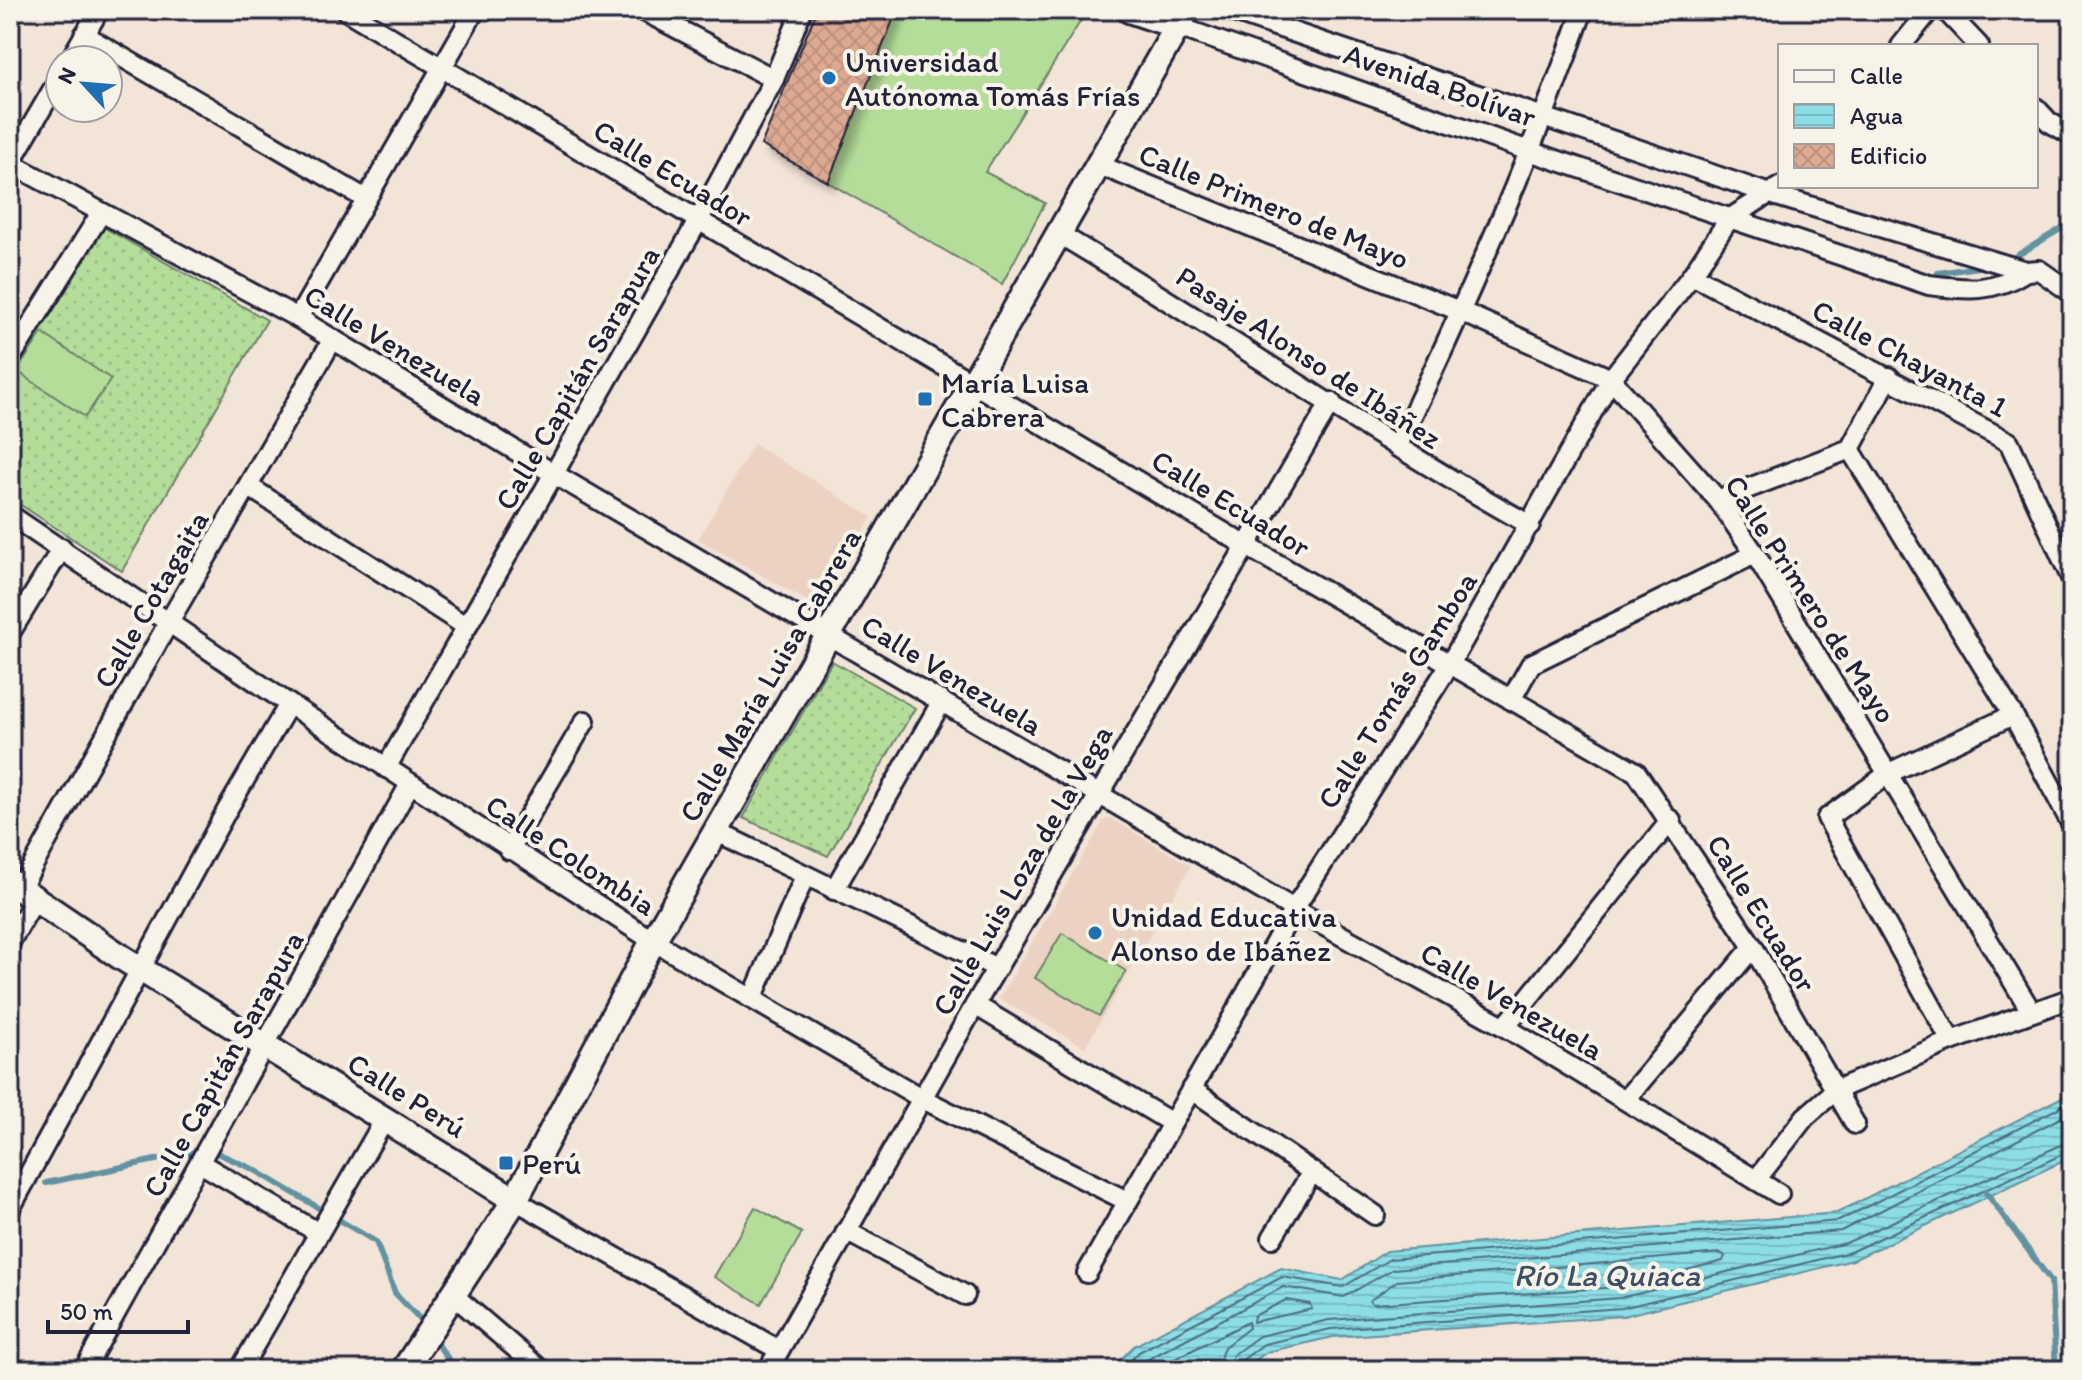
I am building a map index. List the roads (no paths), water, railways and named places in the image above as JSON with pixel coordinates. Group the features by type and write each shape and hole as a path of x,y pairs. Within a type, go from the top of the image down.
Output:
{"street":[{"path":"79,44 99,10"},
{"name":"Calle Ecuador","path":"345,10 1245,545 1636,772 1671,820 1753,947 1855,1124"},
{"path":"298,318 475,10"},
{"path":"642,10 774,79"},
{"name":"Calle Capitán Sarapura","path":"386,768 698,221 774,79 802,10"},
{"name":"Avenida Bolívar","path":"1129,10 1183,18 1529,151 1929,285 1962,291 1984,290 2026,271 2039,270 2072,293"},
{"name":"Avenida Bolívar","path":"1228,10 2026,271"},
{"path":"1397,447 1462,312 1546,115 1583,10"},
{"path":"1903,44 1930,10"},
{"path":"1945,10 1977,44"},
{"name":"Calle María Luisa Cabrera","path":"404,1370 515,1200 653,941 831,636 1183,18"},
{"path":"84,35 366,199"},
{"path":"10,163 44,105"},
{"path":"2038,110 2049,122 2072,135"},
{"name":"Calle Venezuela","path":"10,163 298,318 554,474 1294,909 1505,1027 1779,1194"},
{"name":"Calle Primero de Mayo","path":"1099,165 1462,312 1611,379 1718,500 1755,554 2031,1011"},
{"path":"1729,219 1776,190"},
{"path":"10,359 101,213"},
{"name":"Calle Tomás Gamboa","path":"1087,1273 1294,909 1450,664 1611,379 1692,275 1729,219"},
{"name":"Pasaje Alonso de Ibáñez","path":"1059,234 1331,402 1397,447 1530,525"},
{"name":"Calle Chayanta 1","path":"1692,275 2009,442 2072,580"},
{"name":"Calle Cotagaita","path":"10,942 22,890 170,620 333,339"},
{"path":"1718,500 1850,449 1889,377"},
{"name":"Calle Luis Loza de la Vega","path":"768,1370 975,1005 1331,402"},
{"path":"1850,449 2013,715 2072,825"},
{"path":"248,486 467,627"},
{"name":"Calle Colombia","path":"10,515 509,850 653,941 921,1098 1127,1201"},
{"path":"10,633 62,548"},
{"path":"1511,700 1531,664 1755,554"},
{"path":"834,890 942,701"},
{"path":"10,1209 143,970 227,810 289,704"},
{"path":"1951,1041 1827,818 1889,773 2013,715"},
{"path":"509,850 585,721"},
{"name":"Calle Capitán Sarapura","path":"84,1370 410,784"},
{"path":"1505,1027 1671,820"},
{"path":"717,832 997,968"},
{"path":"752,999 805,876"},
{"name":"Calle Perú","path":"22,890 143,970 515,1200 779,1350"},
{"path":"1626,1099 1753,947"},
{"path":"1756,1180 1805,1117 1836,1090 1951,1041 2072,998"},
{"path":"975,1005 1172,1123"},
{"path":"1191,1089 1375,1215"},
{"path":"240,1370 385,1119"},
{"path":"200,1163 319,1233"},
{"path":"1272,1238 1312,1172"},
{"path":"846,1231 965,1295"},
{"path":"452,1294 541,1370"}],"water":[{"name":"Río La Quiaca","path":"2072,1092 2072,1157 1853,1260 1623,1316 1333,1337 1267,1352 1242,1370 1110,1370 1134,1346 1281,1268 1342,1280 1387,1251 1837,1213"}],"waterway":[{"path":"2008,261 2072,222"},
{"path":"1938,273 1986,266"},
{"path":"46,1183 208,1149 253,1169 376,1242 395,1293 418,1317"},
{"path":"1985,1191 2051,1281 2056,1370"},
{"path":"439,1346 456,1370"}],"place":[{"name":"Universidad Autónoma Tomás Frías","path":"829,78"},
{"name":"María Luisa Cabrera","path":"925,399"},
{"name":"Unidad Educativa Alonso de Ibáñez","path":"1095,933"},
{"name":"Perú","path":"506,1163"}]}
